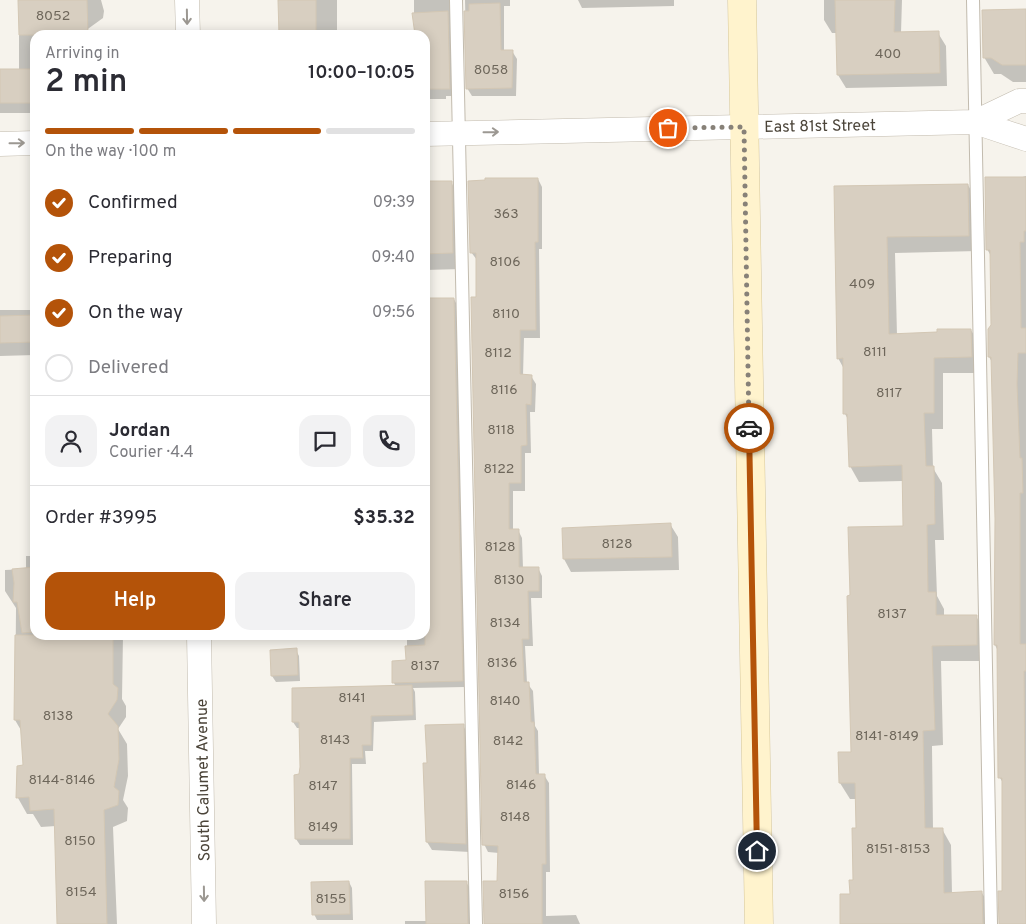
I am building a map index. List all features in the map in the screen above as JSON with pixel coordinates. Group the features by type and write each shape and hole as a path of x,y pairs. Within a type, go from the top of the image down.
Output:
{"street":[{"path":"187,0 188,30"},
{"path":"742,0 759,924"},
{"name":"East 81st Street","path":"975,122 1019,101 1026,101"},
{"name":"East 81st Street","path":"430,134 975,122 1026,139"},
{"path":"0,144 30,143"},
{"name":"South Calumet Avenue","path":"199,640 204,924"}],"lane":[{"path":"456,0 476,924"},
{"path":"973,0 991,924"}],"building":[{"path":"18,0 87,0 88,30 30,30 30,35 19,35"},
{"path":"278,0 316,0 316,30 279,30"},
{"path":"835,0 895,0 894,32 939,31 940,73 837,75"},
{"path":"500,3 501,50 513,50 512,88 466,89 464,11 469,11 469,4"},
{"path":"1026,9 1026,65 1002,65 991,58 983,58 982,10"},
{"path":"448,11 450,89 430,89 430,30 414,30 412,13"},
{"path":"0,69 30,69 30,103 0,103"},
{"path":"985,177 1026,177 1026,231 1024,231 1024,242 1020,242 1021,328 1026,328 1026,353 1018,353 1017,384 1023,493 1020,493 1020,644 1026,644 1026,671 1024,671 1026,924 999,924 998,891 1002,891 1002,778 998,778 997,645 994,645 995,519 991,357 988,357 988,329 991,325 990,250 986,250"},
{"path":"485,178 538,178 538,242 535,242 536,330 520,330 520,374 532,375 531,405 526,404 527,445 521,446 521,483 509,483 509,529 519,529 519,567 539,567 539,591 528,591 529,639 522,639 524,682 529,682 531,722 534,722 536,774 545,774 546,864 542,864 542,924 484,924 483,881 497,881 498,846 482,845 471,297 476,297 476,253 470,253 468,181 485,180"},
{"path":"430,181 452,181 453,253 430,254"},
{"path":"968,184 969,236 887,237 889,334 937,332 937,329 971,329 972,357 934,358 934,413 924,413 926,466 934,466 935,524 927,525 928,592 936,592 936,615 977,615 977,645 932,646 935,730 923,731 925,828 943,828 944,893 982,891 983,924 840,924 840,894 850,894 849,880 853,880 852,828 856,828 855,783 839,783 838,752 851,752 847,596 850,595 848,527 903,526 902,465 849,467 847,414 843,414 843,358 837,359 834,186"},
{"path":"430,298 454,298 463,681 392,683 392,661 406,660 405,646 425,645 425,640 430,640"},
{"path":"30,315 30,342 0,343 0,316"},
{"path":"671,523 672,557 563,559 562,528"},
{"path":"30,567 30,632 22,633 17,602 13,602 14,583 12,569"},
{"path":"15,635 30,635 30,640 113,640 113,684 118,688 117,700 108,714 118,726 119,759 114,787 119,791 118,805 104,810 107,924 57,924 54,809 30,811 29,797 16,798 17,766 23,765 20,720 14,720"},
{"path":"297,648 298,675 271,676 270,650"},
{"path":"412,685 413,715 371,716 371,745 362,745 363,758 350,758 350,839 295,839 294,775 299,774 300,767 299,722 292,722 292,688"},
{"path":"464,724 466,844 426,842 423,763 427,763 425,725"},
{"path":"349,881 350,914 312,915 311,882"},
{"path":"425,881 467,881 468,924 426,924"}],"way so far":[{"path":"668,128 744,127 749,428"}],"route":[{"path":"749,428 757,851"}]}
